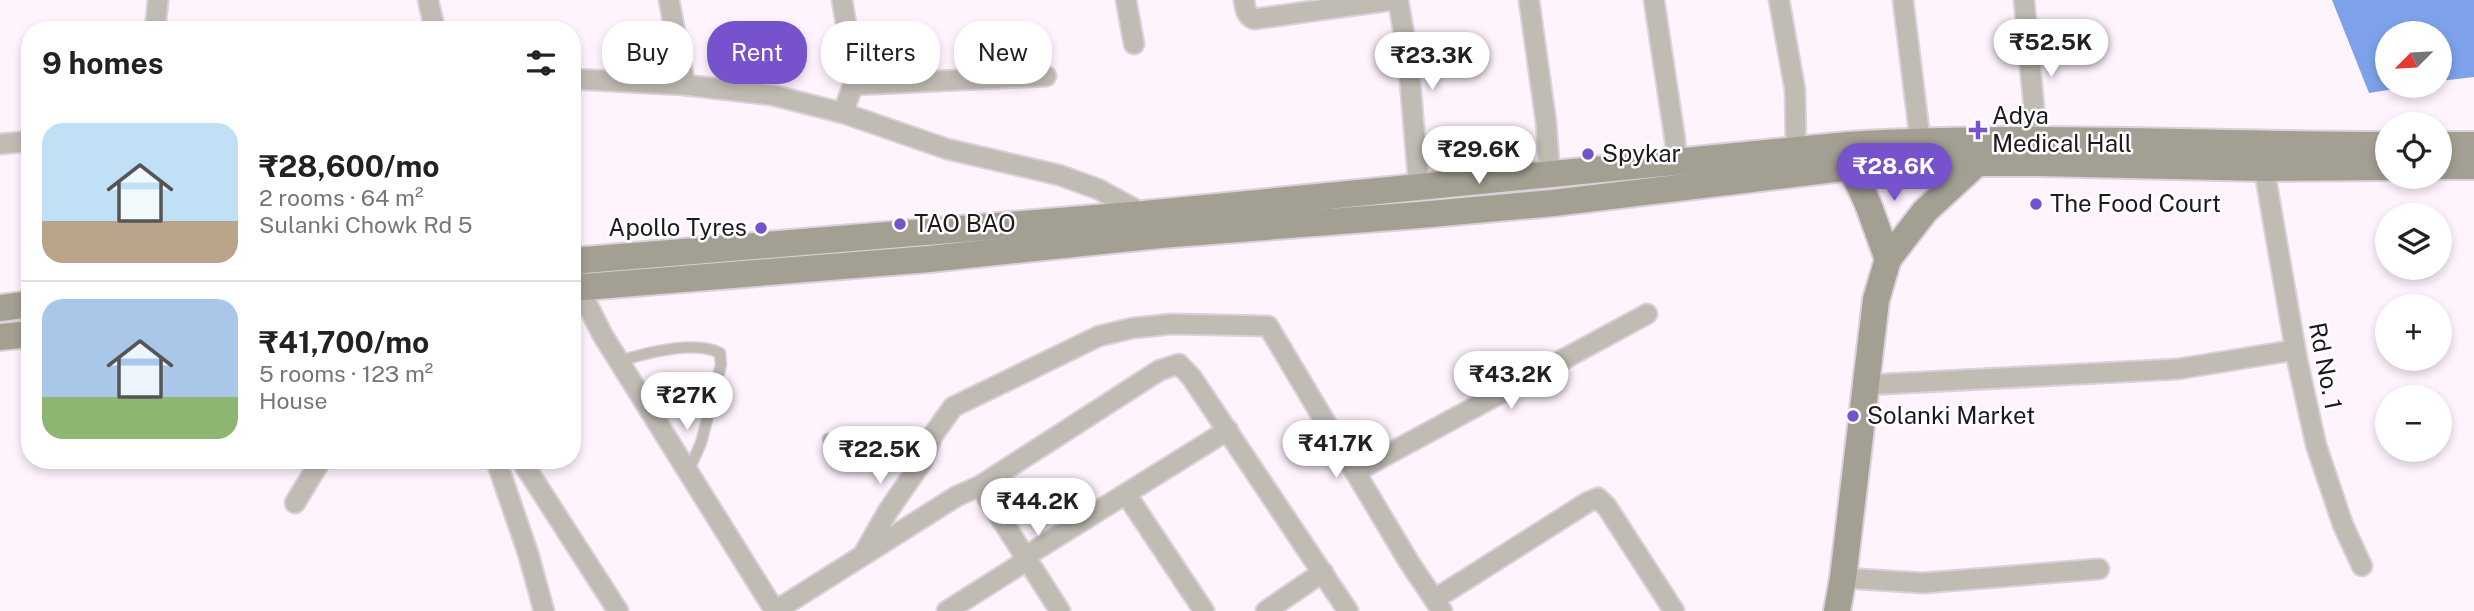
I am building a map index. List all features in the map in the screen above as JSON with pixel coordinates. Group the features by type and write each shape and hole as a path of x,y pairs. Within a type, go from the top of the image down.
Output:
{"main road":[{"path":"581,288 929,259 1160,235 1553,203 1849,156 1922,152 2375,145"},
{"path":"2452,145 2474,145"},
{"path":"581,259 1144,214 1796,148 1849,156"},
{"path":"1837,611 1876,300 1888,259 1925,211 1977,152"},
{"path":"2038,152 2264,168 2375,167"},
{"path":"1849,156 1888,259"},
{"path":"2452,166 2474,166"},
{"path":"0,308 21,305"},
{"path":"0,337 21,335"}],"street":[{"path":"156,21 158,0"},
{"path":"428,0 433,21"},
{"path":"669,0 685,85"},
{"path":"842,0 854,69 853,85 843,113"},
{"path":"1126,0 1134,44"},
{"path":"1244,0 1246,10 1254,19 1395,0 1408,57 1419,188"},
{"path":"1529,0 1546,122 1550,175"},
{"path":"1654,0 1676,160"},
{"path":"1779,0 1795,90 1796,148"},
{"path":"1903,0 1922,152"},
{"path":"2024,0 2038,152"},
{"path":"581,79 685,85 772,95 843,113 947,149 1059,175 1098,190 1144,214"},
{"path":"853,85 954,80"},
{"path":"0,144 21,142"},
{"name":"Rd No. 1","path":"2264,168 2295,350 2316,445 2343,525 2362,566"},
{"path":"581,298 775,611 957,496 980,486 1160,370 1179,364 1192,378 1348,611"},
{"path":"1355,472 1647,314"},
{"path":"863,555 888,511 922,462 933,435 953,407 1099,336 1133,328 1186,324 1268,326 1409,562 1438,605 1588,502 1598,498 1607,507 1674,611"},
{"path":"1866,385 2178,369 2295,350"},
{"path":"947,611 1018,566 1026,556 1227,430"},
{"path":"295,502 315,469"},
{"path":"499,469 528,553 544,611"},
{"path":"528,469 618,611"},
{"path":"980,486 1060,611"},
{"path":"1126,494 1204,611"},
{"path":"1843,578 1923,583 2099,569"},
{"path":"1266,611 1323,572"}],"lane":[{"path":"620,361 660,351 708,347 720,354 721,365 701,443 688,472"},
{"path":"828,439 911,457 922,462"}],"water":[{"path":"2332,0 2474,0 2474,77 2452,80 2452,21 2375,21 2375,92 2369,93"}],"place":[{"name":"Adya Medical Hall","path":"1978,130"},
{"name":"Spykar","path":"1588,154"},
{"name":"The Food Court","path":"2036,204"},
{"name":"TAO BAO","path":"900,224"},
{"name":"Apollo Tyres","path":"761,228"},
{"name":"Solanki Market","path":"1853,416"}]}
